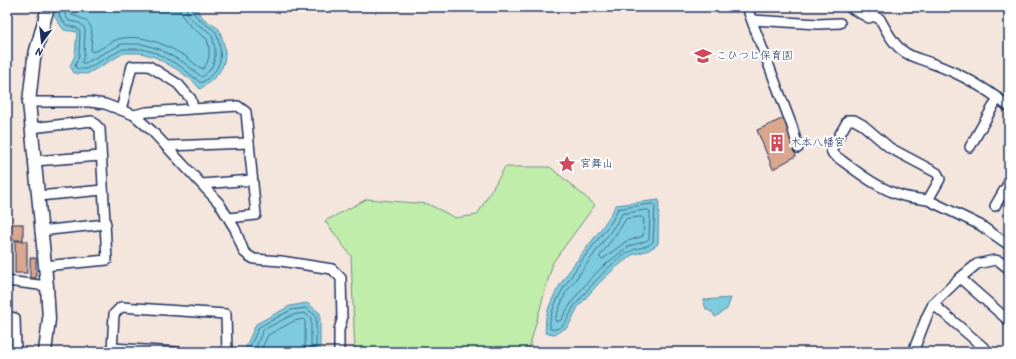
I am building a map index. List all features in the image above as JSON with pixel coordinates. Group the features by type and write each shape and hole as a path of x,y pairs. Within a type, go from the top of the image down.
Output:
{"street":[{"path":"45,352 48,319 46,286 29,102 34,58 48,7"},
{"path":"749,7 749,13 792,126 798,148"},
{"path":"849,7 869,18 873,16 880,19 897,46 910,56 930,62 961,76 988,90 1009,106"},
{"path":"752,20 818,24 840,23"},
{"path":"121,110 132,66 148,66 178,84 191,99 193,108"},
{"path":"970,146 998,98"},
{"path":"29,102 90,102 134,115 166,146 219,203 235,228 244,252 254,259 281,260 332,269 341,278 342,320 339,330 339,352"},
{"path":"134,115 147,112 193,108 238,106 246,112 256,215 229,218"},
{"path":"928,200 940,179 937,173 890,148 854,120 848,120 831,150 833,154 882,188 903,196 928,200 980,225 1009,245"},
{"path":"31,128 92,121 100,129 108,260 44,266"},
{"path":"166,146 249,143"},
{"path":"34,161 101,156"},
{"path":"202,184 252,180"},
{"path":"995,206 1009,182"},
{"path":"38,196 103,190"},
{"path":"40,231 106,224"},
{"path":"913,352 933,304 960,278 977,264 995,260 999,261 1009,270"},
{"path":"960,278 1009,320"},
{"path":"7,281 46,286"},
{"path":"933,304 989,352"},
{"path":"177,352 112,350 114,314 121,307 226,314 227,352"},
{"path":"7,316 15,318 16,352"}],"green space":[{"path":"505,167 550,167 595,205 553,262 529,348 519,352 355,352 351,256 325,221 367,199 428,204 456,218 477,215"}],"water":[{"path":"58,7 192,7 196,9 203,18 219,29 225,51 223,66 209,83 200,89 193,81 178,70 155,57 141,53 124,53 87,74 74,73 70,66 75,55 77,32 64,30 54,16"},
{"path":"659,200 658,244 649,250 632,255 614,269 598,284 578,307 568,327 555,334 545,333 546,317 558,287 608,219 616,205"},
{"path":"731,298 727,309 715,317 713,313 706,309 703,300"},
{"path":"307,303 320,313 320,352 245,352 256,324 290,306"}],"building":[{"name":"木本八幡宮","path":"784,118 796,156 773,169 757,130"},
{"path":"7,224 23,224 23,240 7,240"},
{"path":"15,241 27,241 27,273 15,273"},
{"path":"30,258 36,258 36,278 30,278"}],"place":[{"name":"こひつじ保育園","path":"703,56"},
{"name":"木本八幡宮","path":"777,143"},
{"name":"宮舞山","path":"567,164"}]}
